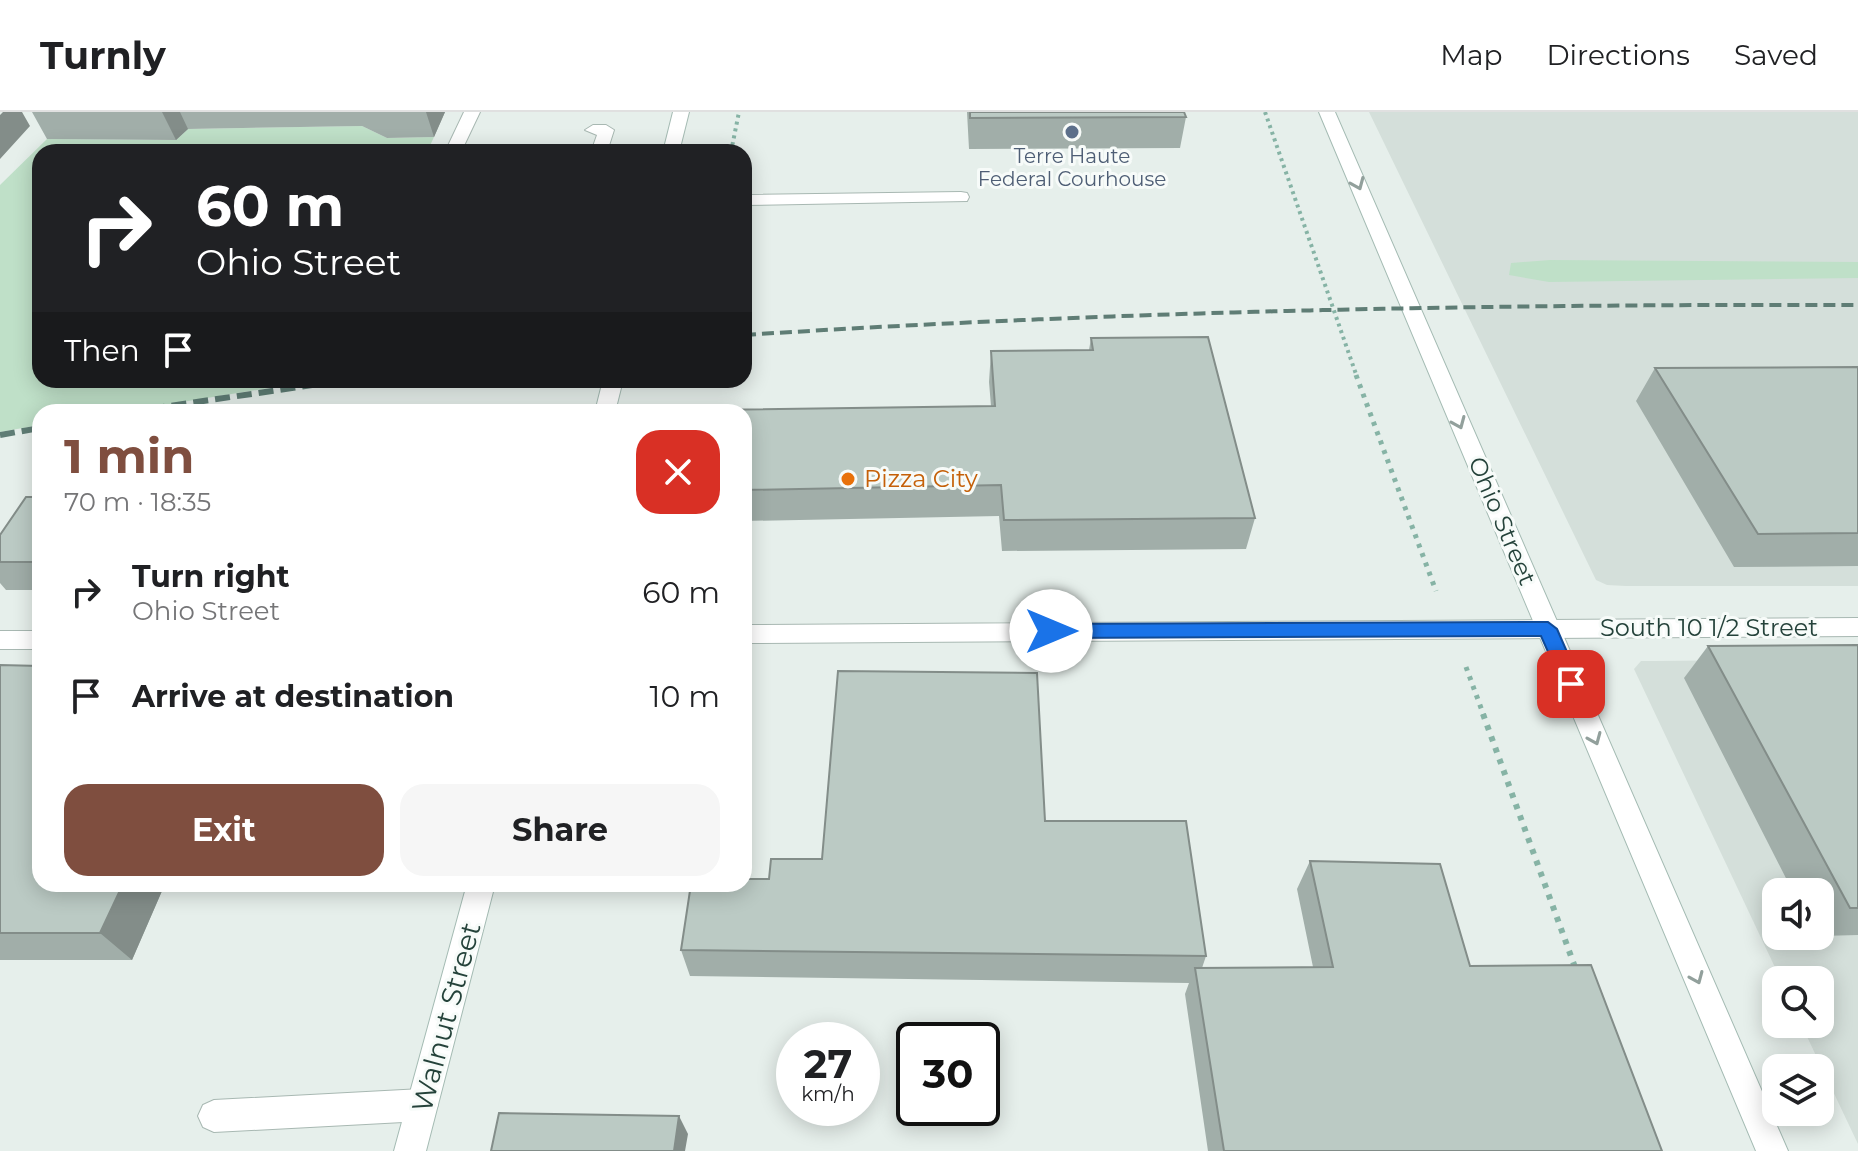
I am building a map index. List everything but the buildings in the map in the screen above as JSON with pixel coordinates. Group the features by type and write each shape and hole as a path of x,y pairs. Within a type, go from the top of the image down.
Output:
{"street":[{"path":"457,144 472,112"},
{"path":"673,144 681,112"},
{"name":"Ohio Street","path":"1327,112 1772,1151"},
{"path":"593,130 606,130 602,144"},
{"path":"752,200 961,197"},
{"name":"South 10 1/2 Street","path":"752,634 1858,627"},
{"path":"0,640 32,640"},
{"name":"Walnut Street","path":"410,1151 479,892"},
{"path":"214,1116 422,1105"}],"path":[{"path":"733,144 739,112"}],"shaded area":[{"path":"1369,112 1858,112 1858,586 1626,586 1607,585 1596,580"},
{"path":"1858,659 1858,1144 1834,1093 1834,1054 1815,1054 1808,1038 1834,1038 1834,966 1774,966 1767,950 1834,950 1834,878 1762,878 1762,940 1634,669 1641,661"}],"green space":[{"path":"362,126 387,138 434,137 431,144 42,144 47,139 176,140 188,129"},
{"path":"32,154 32,388 269,388 170,404 32,404 32,426 0,432 0,185"},
{"path":"1550,260 1858,262 1858,278 1549,282 1509,275 1511,263"}],"railway":[{"path":"752,335 1022,320 1301,311 1858,305"},
{"path":"183,404 292,388"},
{"path":"0,435 32,429"}],"place":[{"name":"Terre Haute Federal Courhouse","path":"1072,132"},
{"name":"Pizza City","path":"848,479"}],"route":[{"path":"1051,631 1548,629 1571,684"}]}
